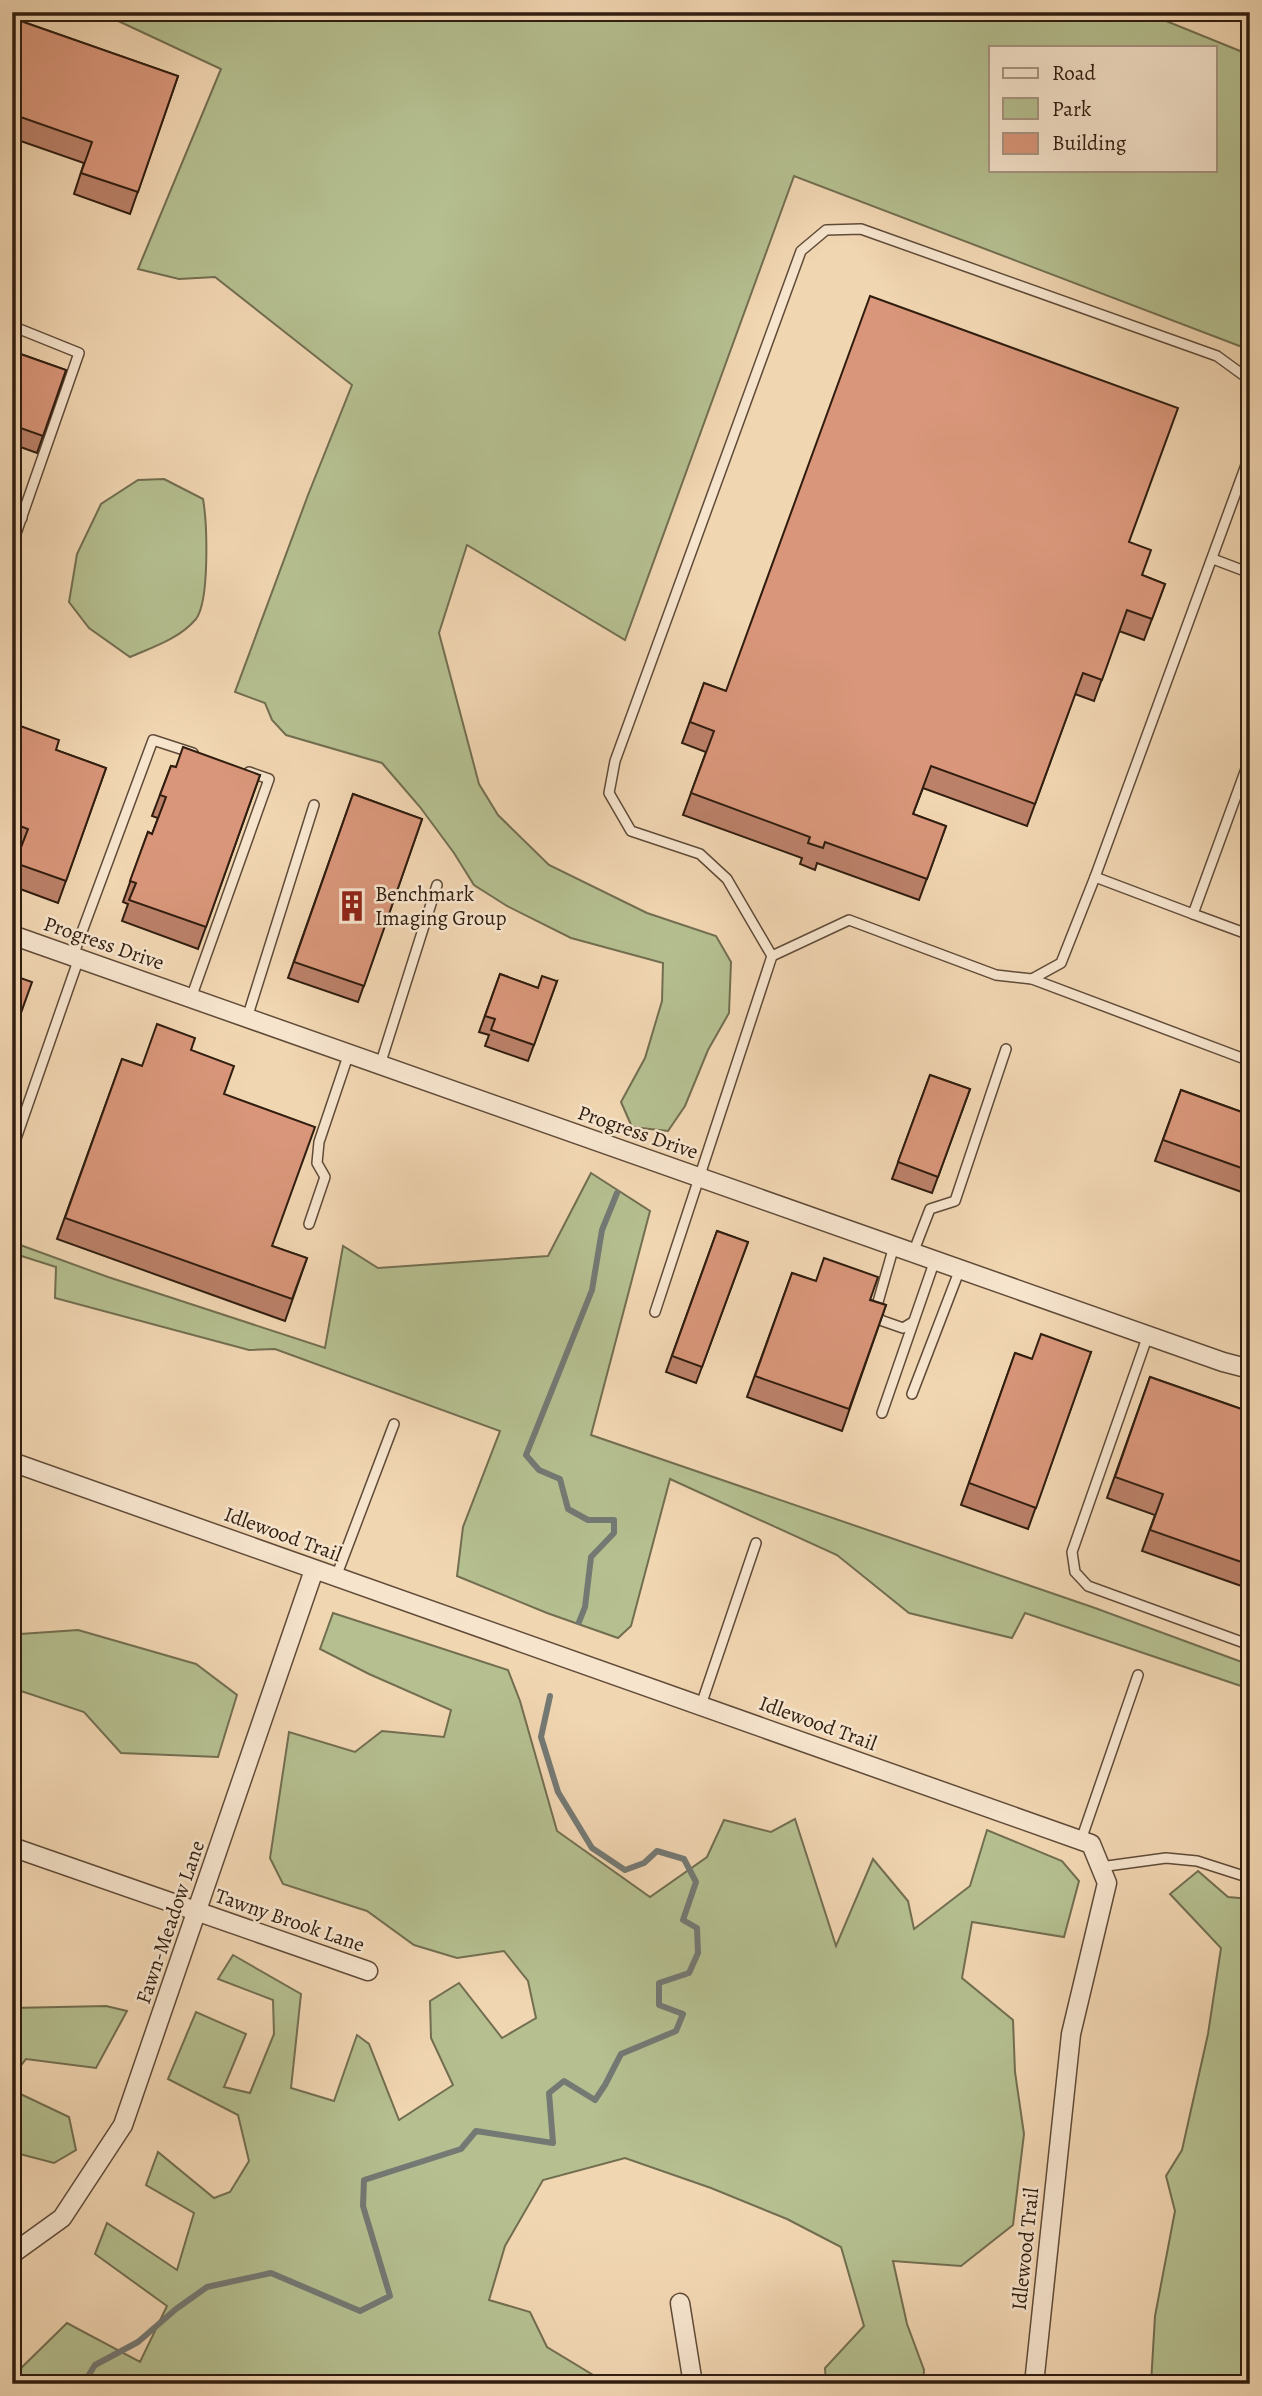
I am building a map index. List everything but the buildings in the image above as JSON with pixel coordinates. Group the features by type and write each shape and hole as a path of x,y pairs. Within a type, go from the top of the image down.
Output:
{"street":[{"name":"Progress Drive","path":"12,935 1250,1369"},
{"name":"Idlewood Trail","path":"12,1462 1091,1844 1107,1883 1071,2034 1034,2384"},
{"name":"Fawn-Meadow Lane","path":"12,2254 62,2218 123,2125 314,1570"},
{"name":"Tawny Brook Lane","path":"12,1847 368,1971"},
{"path":"680,2303 693,2384"}],"lane":[{"path":"772,956 727,879 700,854 631,831 609,793 615,761 801,251 826,230 862,229 1217,356 1250,380"},
{"path":"12,326 79,353 12,545"},
{"path":"1032,979 1061,963 1250,454"},
{"path":"12,514 22,518"},
{"path":"1213,559 1250,573"},
{"path":"12,1150 76,957 153,740 205,757"},
{"path":"1193,914 1250,758"},
{"path":"191,998 269,779 243,770"},
{"path":"247,1018 314,805"},
{"path":"1095,877 1250,935"},
{"path":"380,1065 437,885"},
{"path":"655,1312 772,956 849,920 996,975 1032,979 1250,1061"},
{"path":"914,1253 930,1209 955,1201 1006,1049"},
{"path":"309,1224 325,1177 317,1163 319,1142 348,1053"},
{"path":"894,1246 876,1309 880,1320 903,1328 913,1322"},
{"path":"882,1413 934,1260"},
{"path":"912,1394 960,1269"},
{"path":"1148,1335 1072,1552 1075,1572 1088,1586 1250,1644"},
{"path":"336,1577 394,1424"},
{"path":"701,1705 756,1543"},
{"path":"1081,1840 1138,1675"},
{"path":"1100,1867 1166,1858 1197,1861 1250,1878"}],"green space":[{"path":"99,12 1144,12 1250,55 1250,350 794,176 625,640 467,545 439,633 479,784 498,815 549,865 647,913 716,936 731,962 729,1013 708,1050 685,1106 668,1131 632,1127 621,1102 645,1058 662,1001 663,963 571,938 507,906 474,885 420,807 382,763 286,735 272,720 265,703 235,692 352,385 215,277 179,279 138,269 221,69"},
{"path":"164,479 203,499 206,525 204,595 196,619 182,632 130,657 89,628 69,602 77,554 101,504 138,480"},
{"path":"591,1173 650,1211 591,1435 1095,1608 1250,1665 1250,1689 1025,1613 1012,1638 909,1613 837,1555 670,1479 631,1626 618,1638 547,1613 457,1576 463,1527 500,1431 275,1349 249,1350 55,1298 56,1267 12,1253 12,1242 108,1277 325,1348 343,1246 378,1268 548,1256"},
{"path":"333,1613 508,1670 520,1701 557,1831 650,1897 707,1857 724,1820 771,1832 795,1819 836,1946 873,1859 908,1901 914,1929 970,1886 987,1830 1062,1861 1079,1881 1064,1937 972,1922 962,1978 1013,2020 1015,2072 1024,2134 1013,2225 961,2266 893,2261 907,2324 924,2370 923,2384 826,2384 825,2368 864,2326 841,2247 787,2219 711,2188 625,2158 543,2180 505,2246 489,2300 530,2312 547,2347 608,2384 12,2384 12,2377 67,2323 140,2362 167,2306 95,2254 107,2223 177,2270 194,2213 146,2185 158,2152 214,2198 230,2192 249,2161 238,2115 168,2079 196,2012 246,2034 224,2087 250,2093 274,2034 273,2000 218,1979 233,1955 301,1994 291,2088 334,2101 357,2035 369,2044 399,2120 453,2085 431,2038 430,2001 459,1983 502,2038 536,2018 528,1981 504,1951 457,1958 414,1945 367,1911 283,1884 270,1858 289,1732 355,1752 382,1731 444,1737 451,1710 320,1649"},
{"path":"78,1630 196,1664 237,1695 218,1757 121,1753 84,1712 12,1688 12,1633"},
{"path":"1198,1871 1228,1897 1250,1899 1250,2384 1151,2384 1155,2316 1175,2211 1166,2176 1182,2150 1208,2034 1221,1948 1170,1894"},
{"path":"106,2006 127,2011 96,2068 26,2059 12,2077 12,2008"},
{"path":"12,2090 69,2117 76,2150 54,2163 12,2152"}],"waterway":[{"path":"579,1622 585,1607 591,1557 614,1533 614,1520 588,1520 568,1509 560,1479 539,1470 526,1455 592,1290 602,1230 617,1193"},
{"path":"83,2384 95,2365 138,2342 176,2309 207,2287 271,2273 360,2311 390,2296 363,2206 364,2180 461,2149 476,2131 553,2143 549,2093 564,2081 595,2100 621,2054 676,2031 683,2014 659,2005 659,1983 689,1973 698,1953 697,1928 683,1920 696,1882 684,1859 657,1851 644,1863 625,1870 592,1848 558,1792 541,1737 550,1696"}],"place":[{"name":"Benchmark Imaging Group","path":"352,906"}]}
